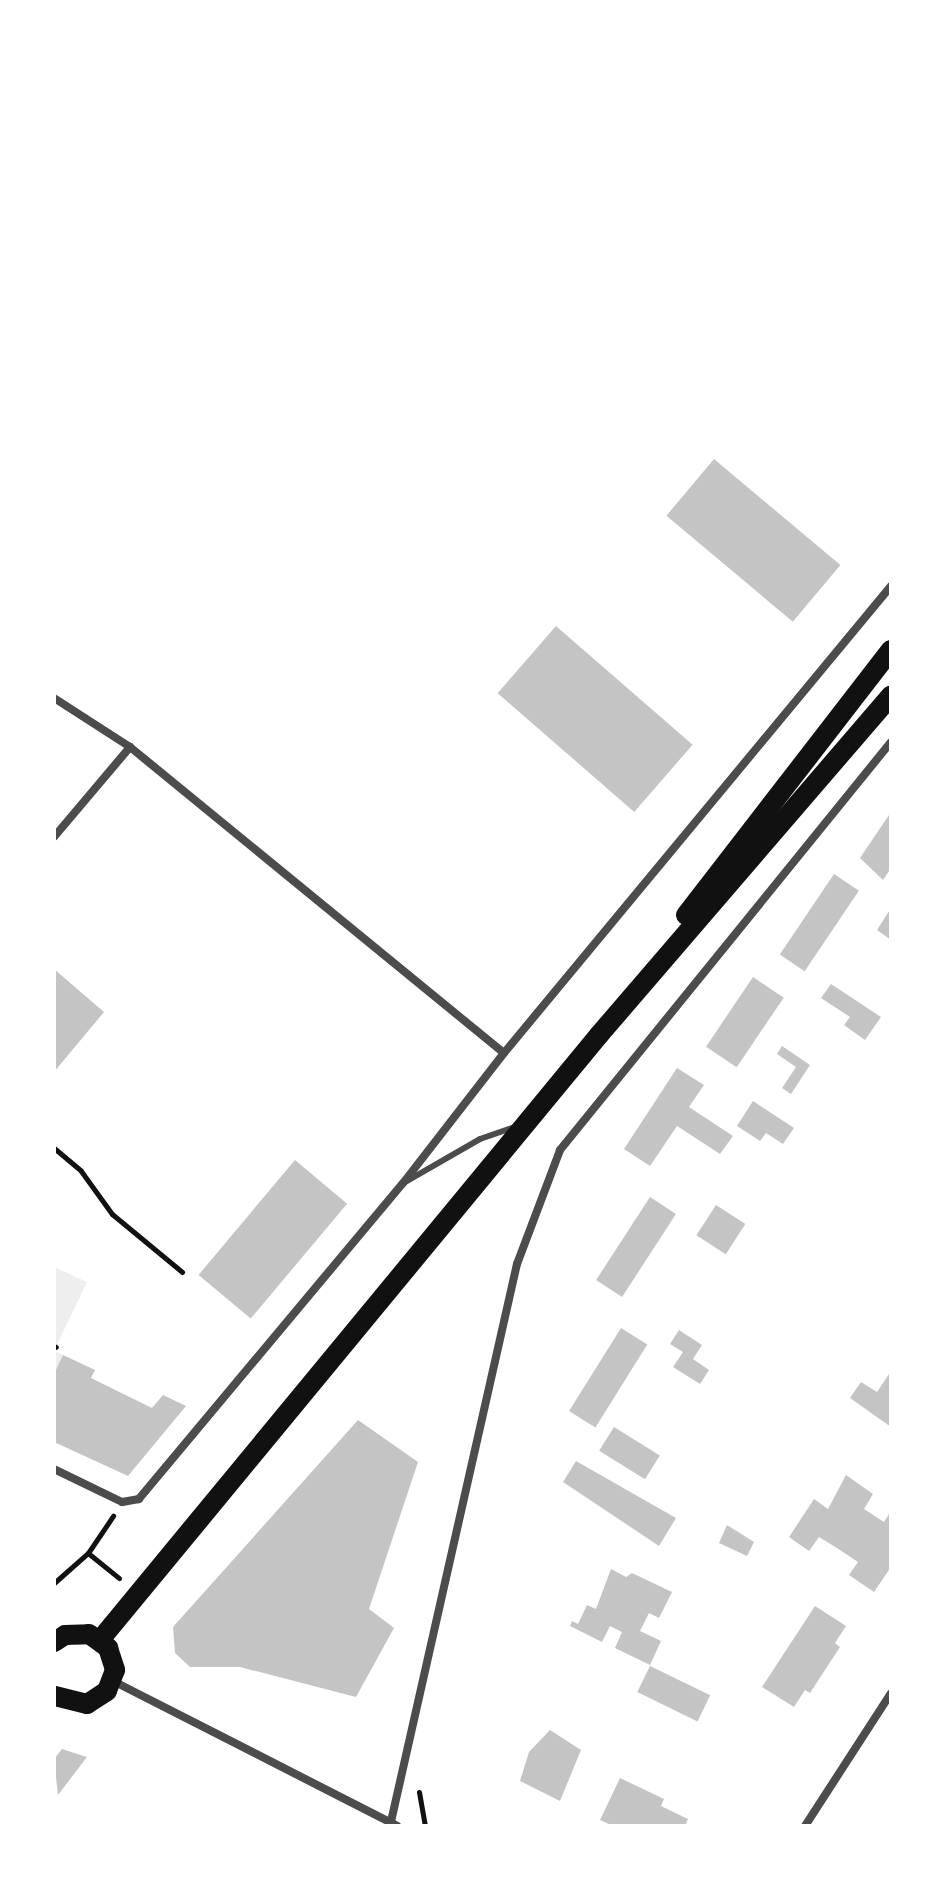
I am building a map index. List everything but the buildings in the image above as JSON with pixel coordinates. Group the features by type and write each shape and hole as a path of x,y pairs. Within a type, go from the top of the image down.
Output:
{"main road":[{"path":"599,1035 750,828 891,650"},
{"path":"100,1640 599,1035 891,695"},
{"path":"54,1642 77,1632 100,1640 113,1658 112,1680 87,1704 54,1696"}],"street":[{"path":"54,1469 122,1502 139,1499 403,1183 504,1053 891,586"},
{"path":"54,698 130,747 504,1053"},
{"path":"112,1680 392,1825 517,1264 560,1150 891,742"},
{"path":"54,837 130,747"},
{"path":"805,1826 891,1693"}],"lane":[{"path":"403,1183 480,1139 526,1124"}],"path":[{"path":"54,1148 81,1171 112,1214 182,1272"},
{"path":"54,1583 88,1553 122,1502"},
{"path":"88,1553 139,1593"}],"shaded area":[{"path":"54,1267 87,1282 54,1351"},
{"path":"54,1351 63,1355 54,1374"}]}
